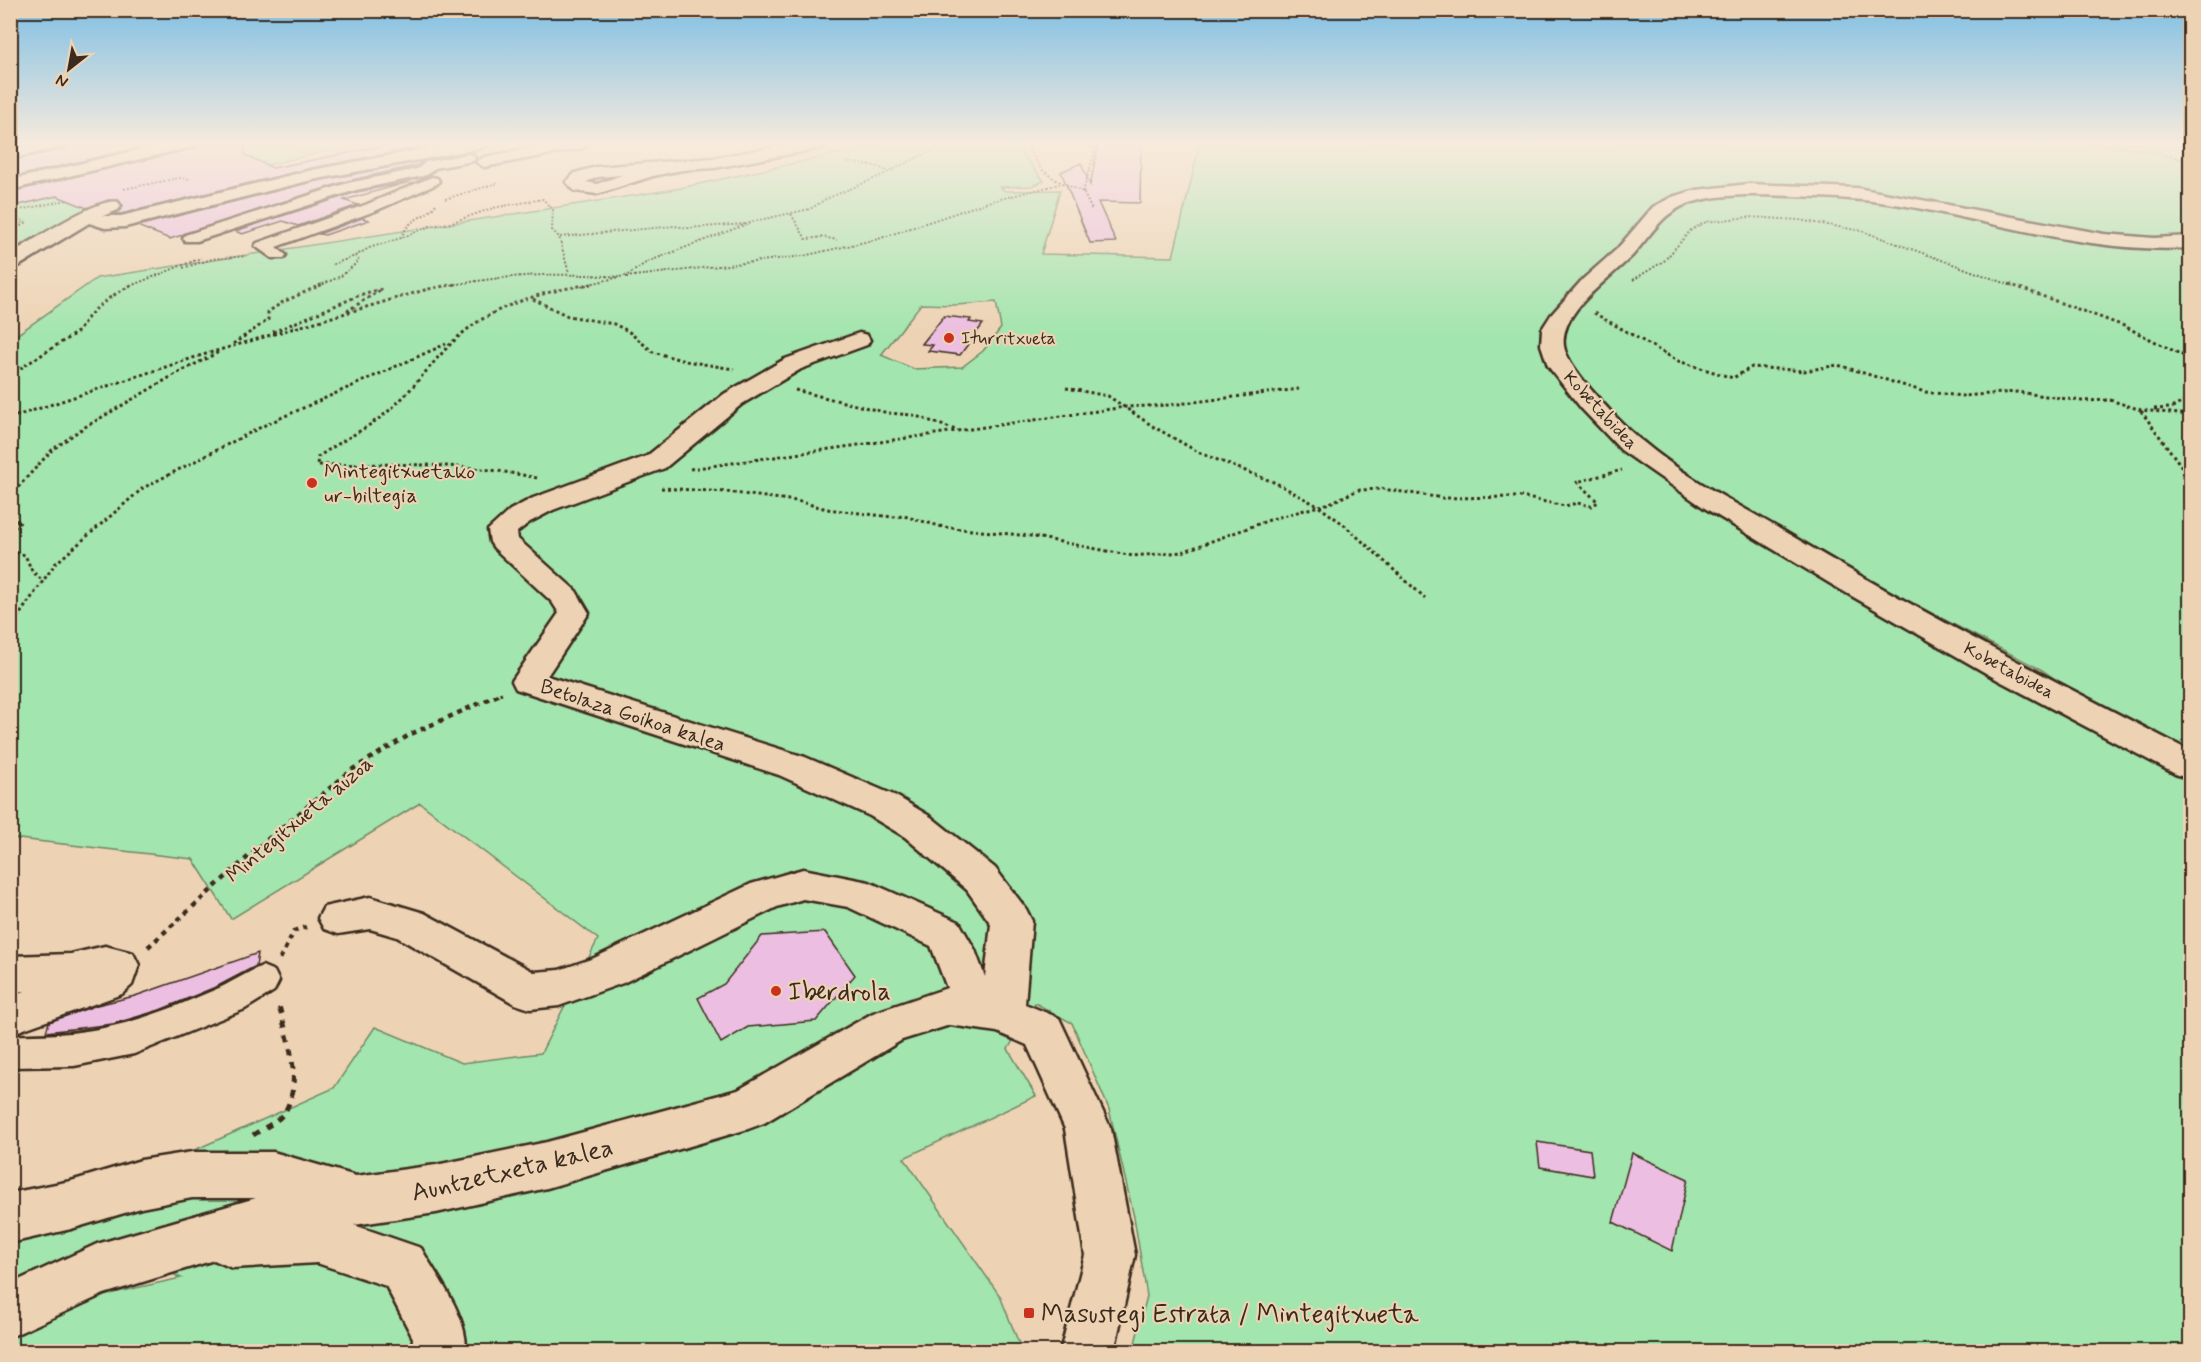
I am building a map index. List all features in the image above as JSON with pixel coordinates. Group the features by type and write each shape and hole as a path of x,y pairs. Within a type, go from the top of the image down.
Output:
{"street":[{"path":"10,263 92,214 112,207"},
{"path":"92,214 93,218 99,222 111,224 184,207"},
{"path":"191,238 289,207"},
{"path":"278,255 263,246 373,207"},
{"name":"Kobetabidea","path":"1669,207 1659,211 1624,254 1590,283 1572,310 1553,329 1552,345 1556,361 1590,403 1630,445 1713,501 1847,581 2010,672 2190,766"},
{"name":"Kobetabidea","path":"1938,207 2044,230 2104,240 2154,244 2190,242"},
{"name":"Betolaza Goikoa kalea","path":"859,340 793,364 733,399 656,462 543,504 520,516 502,530 504,542 566,597 574,613 562,633 536,664 528,681 561,694 792,766 883,806 918,827 981,879 1012,921 989,1012"},
{"path":"338,918 370,913 410,925 530,991 559,988 608,971 765,895 803,884 855,893 945,934 989,1012"},
{"path":"10,975 71,972 105,963 118,965 117,973 107,981 10,1015"},
{"path":"10,1051 47,1053 110,1045 190,1017 250,990 262,981"},
{"name":"Auntzetxeta kalea","path":"10,1311 97,1270 310,1207 436,1189 547,1165 748,1108 888,1026 950,1006 989,1012 1043,1032 1088,1129 1110,1255 1087,1352"},
{"path":"10,1218 71,1205 141,1184 192,1175 273,1175 357,1200"},
{"path":"173,1247 317,1238 403,1266 440,1335 439,1352"}],"path":[{"path":"401,238 406,224 432,211 432,207"},
{"path":"331,265 369,248 430,226 450,223 501,207"},
{"path":"550,207 553,210 552,230 559,237 569,273"},
{"path":"10,418 229,347 399,296 491,278 569,273 623,278 640,270 647,262 747,225 814,207"},
{"path":"584,488 476,466 401,463 367,466 317,465 318,457 393,407 426,372 444,348 481,320 515,304 558,290 623,278 803,256 878,239 974,207"},
{"path":"10,212 19,210"},
{"path":"791,214 806,238 823,237 837,240"},
{"path":"1629,282 1662,262 1691,230 1709,220 1738,217 1781,218 1828,223 1882,238 2124,326 2190,359"},
{"path":"559,237 674,226 688,228 728,224 747,225"},
{"path":"168,272 208,255"},
{"path":"10,375 79,331 85,319 106,299 133,284 212,259 249,256"},
{"path":"10,496 52,450 80,429 174,375 229,347 268,320 268,312 283,302 341,276 359,261 355,256"},
{"path":"259,338 365,292 382,289 341,315"},
{"path":"1572,310 1665,355 1710,374 1733,378 1752,367 1804,371 1838,365 1925,392 1962,396 2017,392 2082,401 2110,400 2141,410 2190,415"},
{"path":"10,628 55,564 143,488 210,451 275,420 452,342"},
{"path":"1066,388 1108,396 1154,427 1200,453 1276,483 1318,507 1342,523 1425,598"},
{"path":"683,470 1125,407 1170,405 1299,389"},
{"path":"2141,410 2171,408 2190,399"},
{"path":"2141,410 2190,478"},
{"path":"652,488 756,495 797,501 827,509 892,517 904,516 943,527 1030,536 1133,556 1155,556 1182,552 1272,519 1318,507 1358,490 1383,489 1443,498 1522,497 1565,506 1576,503 1592,506 1598,502 1576,482 1624,470 1646,457"},
{"path":"10,520 21,521 10,532"},
{"path":"10,551 26,555 32,571 43,581"},
{"name":"Mintegitxueta auzoa","path":"118,965 156,942 268,840 353,769 411,734 528,681"},
{"path":"262,981 279,1006 290,1048 292,1083 291,1101 282,1115 268,1125"}],"green space":[{"path":"101,207 68,219 11,250 10,208"},
{"path":"562,207 1055,207 1041,254 1173,257 1185,207 2190,207 2190,758 2083,698 2042,670 1881,587 1703,485 1633,435 1607,405 1558,363 1619,447 2106,736 2190,783 2190,1351 1133,1351 1147,1296 1134,1217 1109,1109 1072,1023 1035,1003 1008,1049 1036,1096 904,1158 1000,1296 1022,1351 11,1351 11,1327 55,1306 181,1278 126,1250 11,1287 10,1232 334,1088 375,1027 462,1063 541,1053 598,939 420,803 231,919 193,859 11,838 10,521 16,515 10,515 11,339 97,278","holes":["996,302 1001,328 983,351 962,367 914,369 881,355 921,304 956,305"]}],"building":[{"path":"122,207 152,207 121,214 115,214"},
{"path":"214,207 269,207 170,239 137,226"},
{"path":"311,207 354,207 298,226 283,221 242,234 235,231"},
{"path":"1075,207 1100,207 1116,242 1090,243"},
{"path":"362,218 369,220 325,235 319,234"},
{"name":"Iturritxueta","path":"944,316 971,319 969,322 983,324 960,355 928,351 933,345 922,344"},
{"name":"Iberdrola","path":"825,932 855,975 816,1021 748,1027 721,1043 698,998 724,984 762,936"},
{"path":"258,953 256,966 218,986 160,1010 113,1024 46,1032 49,1022 97,1005 135,996"},
{"path":"1537,1142 1590,1150 1593,1176 1540,1167"},
{"path":"1632,1153 1688,1179 1672,1251 1613,1222"}],"place":[{"name":"Iturritxueta","path":"949,338"},
{"name":"Mintegitxuetako ur-biltegia","path":"312,483"},
{"name":"Iberdrola","path":"776,991"},
{"name":"Masustegi Estrata / Mintegitxueta","path":"1029,1313"}]}
